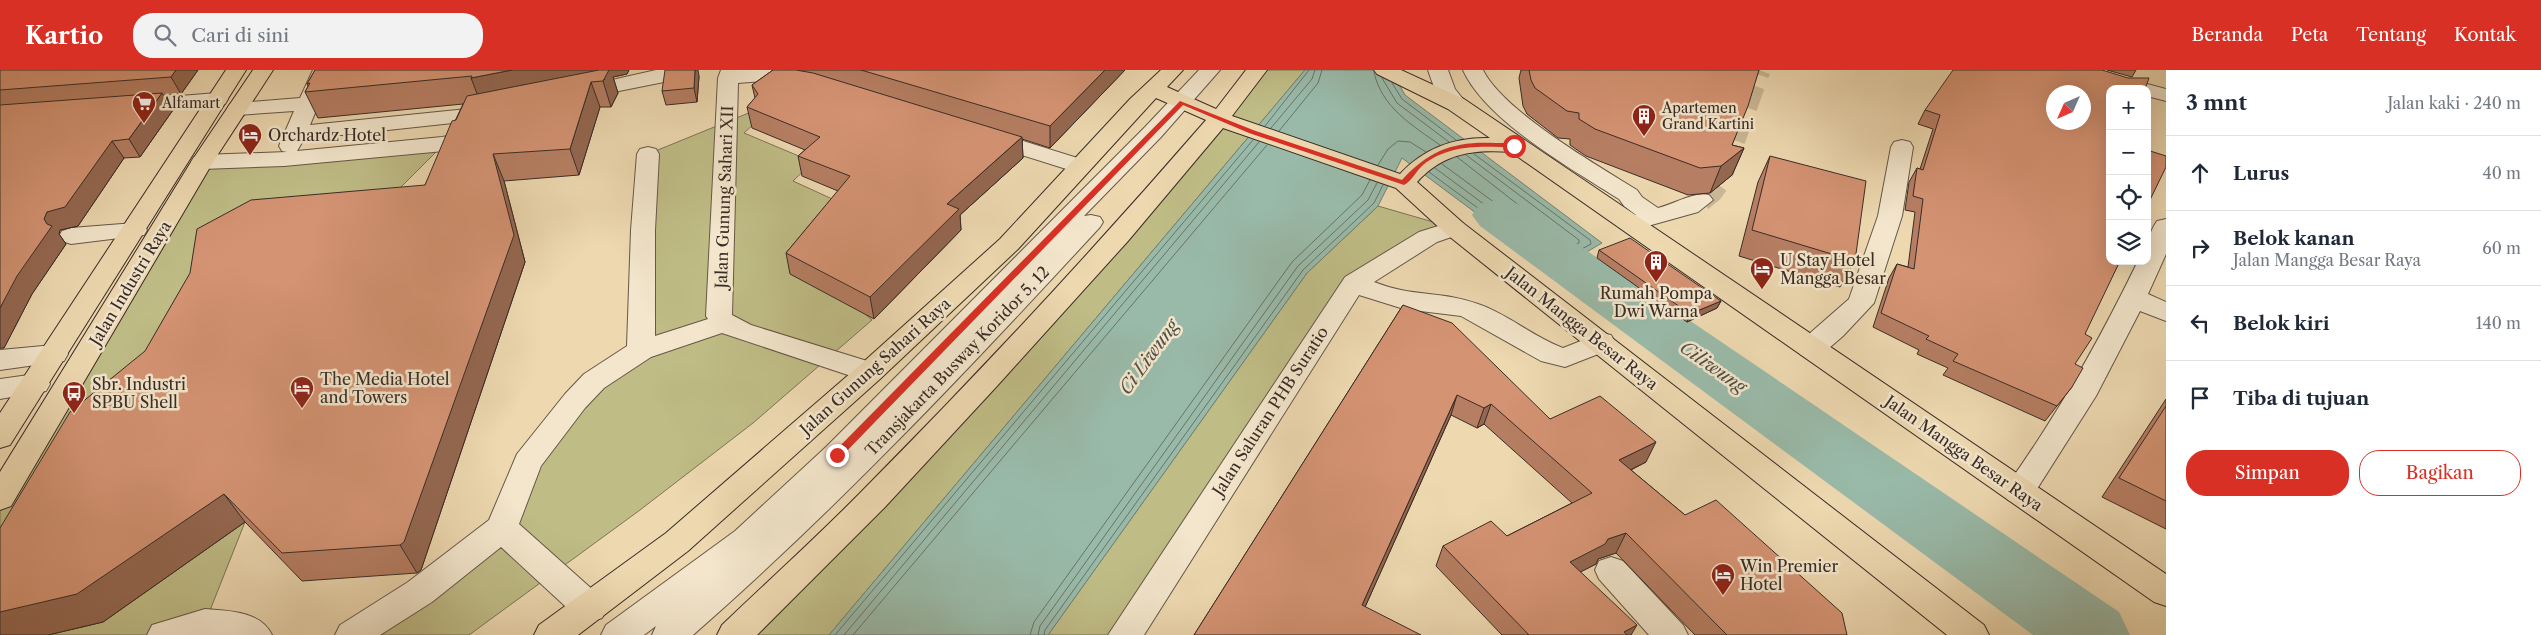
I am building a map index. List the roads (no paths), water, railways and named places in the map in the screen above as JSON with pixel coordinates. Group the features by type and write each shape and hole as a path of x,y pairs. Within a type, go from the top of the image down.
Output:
{"main road":[{"name":"Jalan Industri Raya","path":"0,498 202,162 227,104 236,70"},
{"name":"Jalan Industri Raya","path":"0,437 135,230 227,104 263,70"},
{"name":"Jalan Gunung Sahari Raya","path":"552,635 677,542 774,459 870,372 1008,244 1079,166 1173,70"},
{"path":"734,635 874,500 1112,243 1209,114 1257,70"},
{"name":"Jalan Mangga Besar Raya","path":"1384,70 1456,104 1514,146 1624,212 1811,348 2166,592"},
{"name":"Jalan Mangga Besar Raya","path":"1154,89 1209,114 1411,185 1454,228 1972,635"},
{"path":"1411,185 1440,152 1476,144 1514,146"}],"street":[{"path":"284,159 322,70"},
{"path":"562,96 647,75 664,76 666,70"},
{"name":"Transjakarta Busway Koridor 5, 12","path":"618,635 746,540 1209,114 1210,70"},
{"name":"Transjakarta Busway Koridor 5, 12","path":"670,635 758,558 856,464 1005,314 1209,114 1228,70"},
{"path":"1438,70 1445,90 1456,104"},
{"path":"1473,70 1481,86 1527,128 1629,195 1624,212 1655,217 1690,207 1701,200"},
{"path":"730,74 781,77 822,86"},
{"name":"Jalan Gunung Sahari XII","path":"724,323 719,316 730,74"},
{"path":"2151,91 2166,95"},
{"path":"108,108 227,104 309,104"},
{"path":"296,133 467,115 514,106"},
{"path":"202,162 284,159 444,144 457,140 467,115"},
{"path":"965,130 1079,166"},
{"path":"1811,348 1861,303 1890,216 1902,147"},
{"path":"642,350 643,230 648,154"},
{"path":"2019,492 2062,430 2136,298 2166,226"},
{"name":"Jalan Saluran PHB Suratio","path":"1125,635 1354,283 1428,237 1454,228"},
{"path":"71,236 135,230"},
{"path":"1354,283 1389,298 1456,305 1470,310 1551,354 1565,358 1601,342"},
{"path":"2136,298 2166,312"},
{"path":"352,635 420,592 502,528 528,462 575,401 594,381 622,360 642,350 724,323 741,331 870,372"},
{"path":"0,360 54,354"},
{"path":"0,389 36,384"},
{"path":"502,528 590,608"},
{"path":"1611,570 1671,635"},
{"path":"164,635 205,623 237,626 255,635"}],"water":[{"name":"Ci Liwung","path":"1305,70 1395,70 1393,74 1405,95 1602,243 1554,271 1402,158 1378,206 1307,273 1048,635 829,635"}],"waterway":[{"name":"Ciliwung","path":"1499,215 2092,635"}],"tunnel":[{"path":"1701,200 1712,191 1719,181 1759,70"}],"place":[{"name":"Alfamart","path":"144,124"},
{"name":"Apartemen Grand Kartini","path":"1644,137"},
{"name":"Orchardz Hotel","path":"250,156"},
{"name":"Rumah Pompa Dwi Warna","path":"1656,283"},
{"name":"U Stay Hotel Mangga Besar","path":"1762,290"},
{"name":"The Media Hotel and Towers","path":"302,409"},
{"name":"Sbr. Industri SPBU Shell","path":"74,414"},
{"name":"Win Premier Hotel","path":"1723,596"}]}
